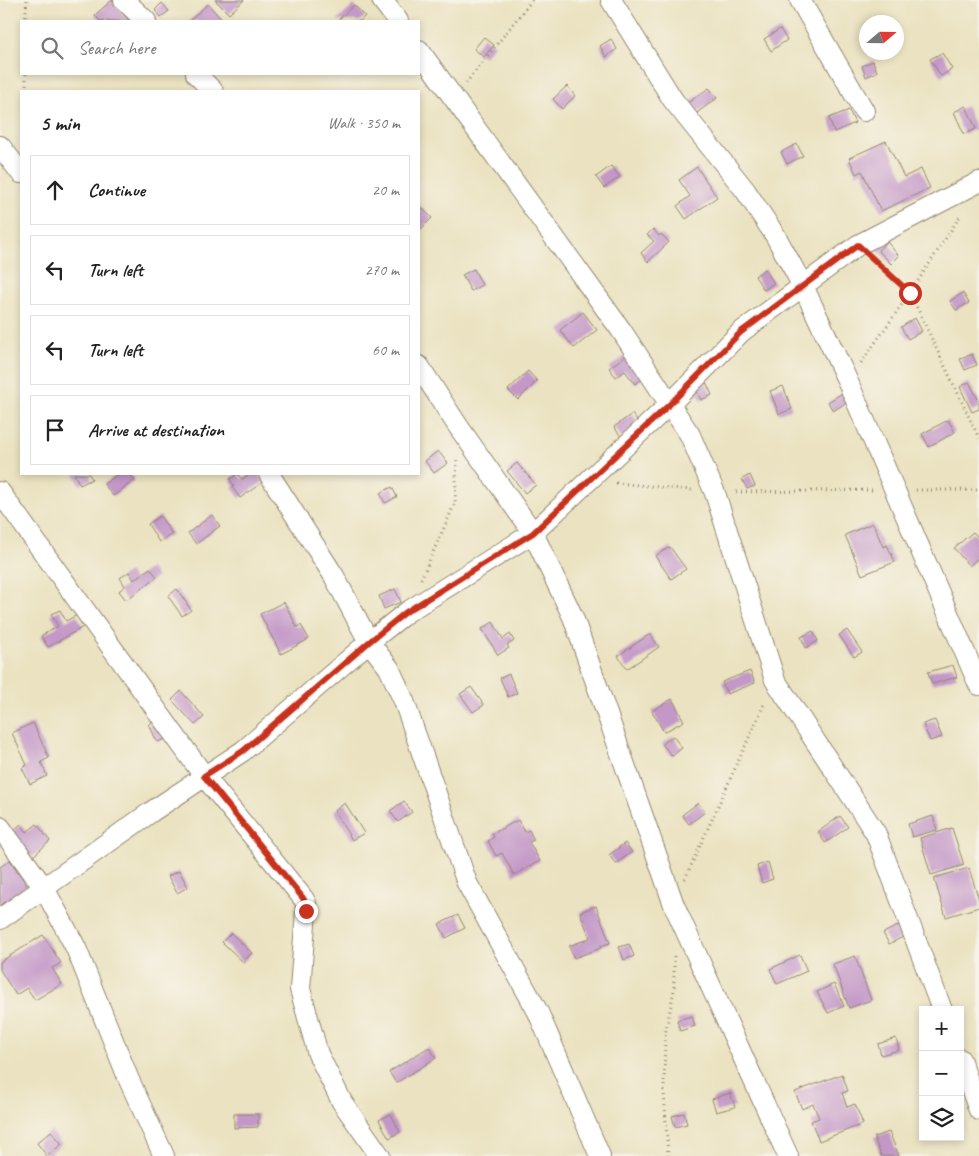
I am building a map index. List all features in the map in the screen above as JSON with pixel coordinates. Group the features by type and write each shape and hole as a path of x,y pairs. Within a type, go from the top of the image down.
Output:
{"street":[{"path":"124,0 145,20"},
{"path":"382,0 397,20"},
{"path":"611,0 673,100 745,190 774,235 803,286 848,382 979,685"},
{"path":"800,0 864,111"},
{"path":"420,51 621,330 690,435 715,492 774,680 876,834 940,1006"},
{"path":"197,75 212,90"},
{"path":"0,146 20,172"},
{"path":"0,919 151,812 243,751 406,612 533,533 670,404 741,332 858,245 979,182"},
{"path":"420,368 458,426 533,533 573,617 674,905 788,1156"},
{"path":"270,475 334,576 369,642 389,668 404,701 467,883 538,1012 600,1156"},
{"path":"0,492 204,776 276,862 306,904 300,989 318,1054 342,1102 380,1156"},
{"path":"0,827 44,888 76,948 130,1080 164,1156"},
{"path":"964,1070 979,1110"}],"path":[{"path":"26,20 27,0"},
{"path":"454,97 532,0"},
{"path":"26,75 26,90"},
{"path":"848,382 963,212"},
{"path":"858,245 910,293 979,438"},
{"path":"406,612 455,503 458,426"},
{"path":"588,480 715,492 979,490"}],"building":[{"path":"112,0 128,20 99,20 95,15"},
{"path":"215,0 244,0 229,14"},
{"path":"162,3 169,11 161,17 155,10"},
{"path":"208,4 222,20 190,20"},
{"path":"354,5 365,16 361,20 338,20"},
{"path":"780,29 787,40 771,51 764,39"},
{"path":"484,37 494,45 484,57 474,49"},
{"path":"611,39 617,49 606,57 600,46"},
{"path":"942,53 952,69 941,76 930,59"},
{"path":"873,61 877,72 866,77 862,66"},
{"path":"567,86 575,96 562,109 553,99"},
{"path":"709,88 717,98 694,115 686,104"},
{"path":"966,106 976,129 964,134 954,112"},
{"path":"849,110 855,123 834,132 829,118"},
{"path":"886,141 904,177 921,169 930,188 881,211 862,171 856,174 849,158"},
{"path":"797,144 803,156 787,164 781,152"},
{"path":"611,166 620,177 604,188 596,177"},
{"path":"697,167 717,197 686,219 677,206 690,196 679,180"},
{"path":"420,206 432,218 420,230"},
{"path":"653,229 659,236 661,234 669,242 648,262 641,253 654,241 647,235"},
{"path":"887,242 899,256 891,264 878,250"},
{"path":"474,269 482,285 471,291 462,275"},
{"path":"765,269 774,283 764,290 755,276"},
{"path":"963,293 969,303 956,310 950,301"},
{"path":"583,312 597,330 574,348 560,330"},
{"path":"915,318 922,331 908,339 901,327"},
{"path":"628,354 645,377 635,384 625,371 616,377 609,368"},
{"path":"972,354 977,365 965,370 960,359"},
{"path":"528,371 537,381 518,400 508,390"},
{"path":"705,380 712,395 701,400 694,385"},
{"path":"969,382 979,401 979,409 972,412 960,387"},
{"path":"783,386 792,409 779,414 770,391"},
{"path":"844,392 849,401 833,411 828,402"},
{"path":"632,414 639,424 622,438 614,427"},
{"path":"948,420 955,432 929,447 922,434"},
{"path":"438,451 448,463 434,473 425,461"},
{"path":"517,463 536,485 525,493 507,471"},
{"path":"75,475 90,475 92,479 80,485"},
{"path":"117,475 131,475 135,480 113,496 104,484"},
{"path":"236,475 242,479 248,475 259,475 263,482 240,498 232,487 234,486 230,479"},
{"path":"750,475 755,486 747,489 742,479"},
{"path":"392,487 397,497 385,503 380,493"},
{"path":"212,515 220,526 196,544 188,533"},
{"path":"160,516 172,534 159,542 148,524"},
{"path":"873,523 883,547 887,545 895,562 862,575 845,535"},
{"path":"973,532 979,538 979,557 969,566 954,548"},
{"path":"670,547 686,569 671,579 655,556"},
{"path":"150,568 157,577 126,600 119,591 125,586 120,578 129,572 134,580"},
{"path":"177,589 191,610 182,616 168,596"},
{"path":"395,589 401,602 384,609 379,596"},
{"path":"284,602 297,627 301,625 309,639 281,654 260,614"},
{"path":"60,610 66,621 77,615 83,627 48,647 41,636 58,626 51,614"},
{"path":"493,622 503,639 510,634 514,641 507,645 509,648 498,655 482,629"},
{"path":"847,630 862,652 854,657 839,635"},
{"path":"813,631 818,641 806,648 801,637"},
{"path":"650,634 659,647 627,669 618,656"},
{"path":"953,665 957,677 932,684 928,672"},
{"path":"750,671 755,683 727,694 722,682"},
{"path":"509,674 517,693 508,697 500,678"},
{"path":"471,687 484,705 473,712 460,694"},
{"path":"181,691 204,717 195,725 172,700"},
{"path":"672,699 684,721 664,732 652,711"},
{"path":"160,719 168,738 157,742 149,724"},
{"path":"935,720 942,737 930,741 923,724"},
{"path":"33,723 49,758 41,762 47,776 30,784 22,768 27,765 12,733"},
{"path":"673,736 682,748 672,756 662,744"},
{"path":"404,801 412,812 398,822 390,811"},
{"path":"345,803 364,833 352,840 334,811"},
{"path":"698,803 705,812 689,824 682,815"},
{"path":"840,816 848,827 825,843 818,832"},
{"path":"933,816 937,830 912,837 908,824"},
{"path":"518,820 525,832 529,830 534,840 529,842 540,861 514,875 502,853 496,856 488,841 494,837 492,834"},
{"path":"21,824 27,832 37,824 50,841 31,858 11,833"},
{"path":"952,828 964,865 931,875 920,838"},
{"path":"625,843 632,852 616,864 609,855"},
{"path":"10,860 28,887 0,906 0,867"},
{"path":"768,862 773,879 762,883 757,866"},
{"path":"969,868 979,900 979,907 946,917 934,878"},
{"path":"179,871 188,887 177,893 168,876"},
{"path":"596,906 610,943 574,958 569,946 590,938 580,912"},
{"path":"458,915 465,928 446,938 439,924"},
{"path":"902,924 907,935 889,944 883,933"},
{"path":"231,933 252,953 243,962 222,942"},
{"path":"43,935 61,963 52,968 62,984 35,1000 27,988 16,995 0,970 0,962"},
{"path":"629,944 634,956 624,960 619,947"},
{"path":"800,955 807,971 777,984 770,969"},
{"path":"855,956 871,1000 849,1008 833,964"},
{"path":"834,984 844,1006 828,1013 817,992"},
{"path":"692,1016 695,1026 680,1031 677,1020"},
{"path":"896,1038 899,1050 881,1055 878,1044"},
{"path":"429,1047 436,1058 396,1083 389,1072"},
{"path":"842,1074 848,1091 842,1093 847,1107 855,1104 863,1124 819,1141 811,1121 819,1118 813,1104 802,1109 795,1092"},
{"path":"730,1093 735,1107 716,1112 712,1099"},
{"path":"684,1113 687,1124 675,1127 672,1116"},
{"path":"234,1114 258,1114 258,1127 234,1128"},
{"path":"391,1114 400,1132 389,1138 379,1120"},
{"path":"51,1131 62,1144 47,1156 37,1143"},
{"path":"889,1132 899,1156 881,1156 874,1137"}],"route":[{"path":"306,911 306,904 303,898 276,862 204,776 243,751 406,612 533,533 670,404 741,332 858,245 910,293"}]}
